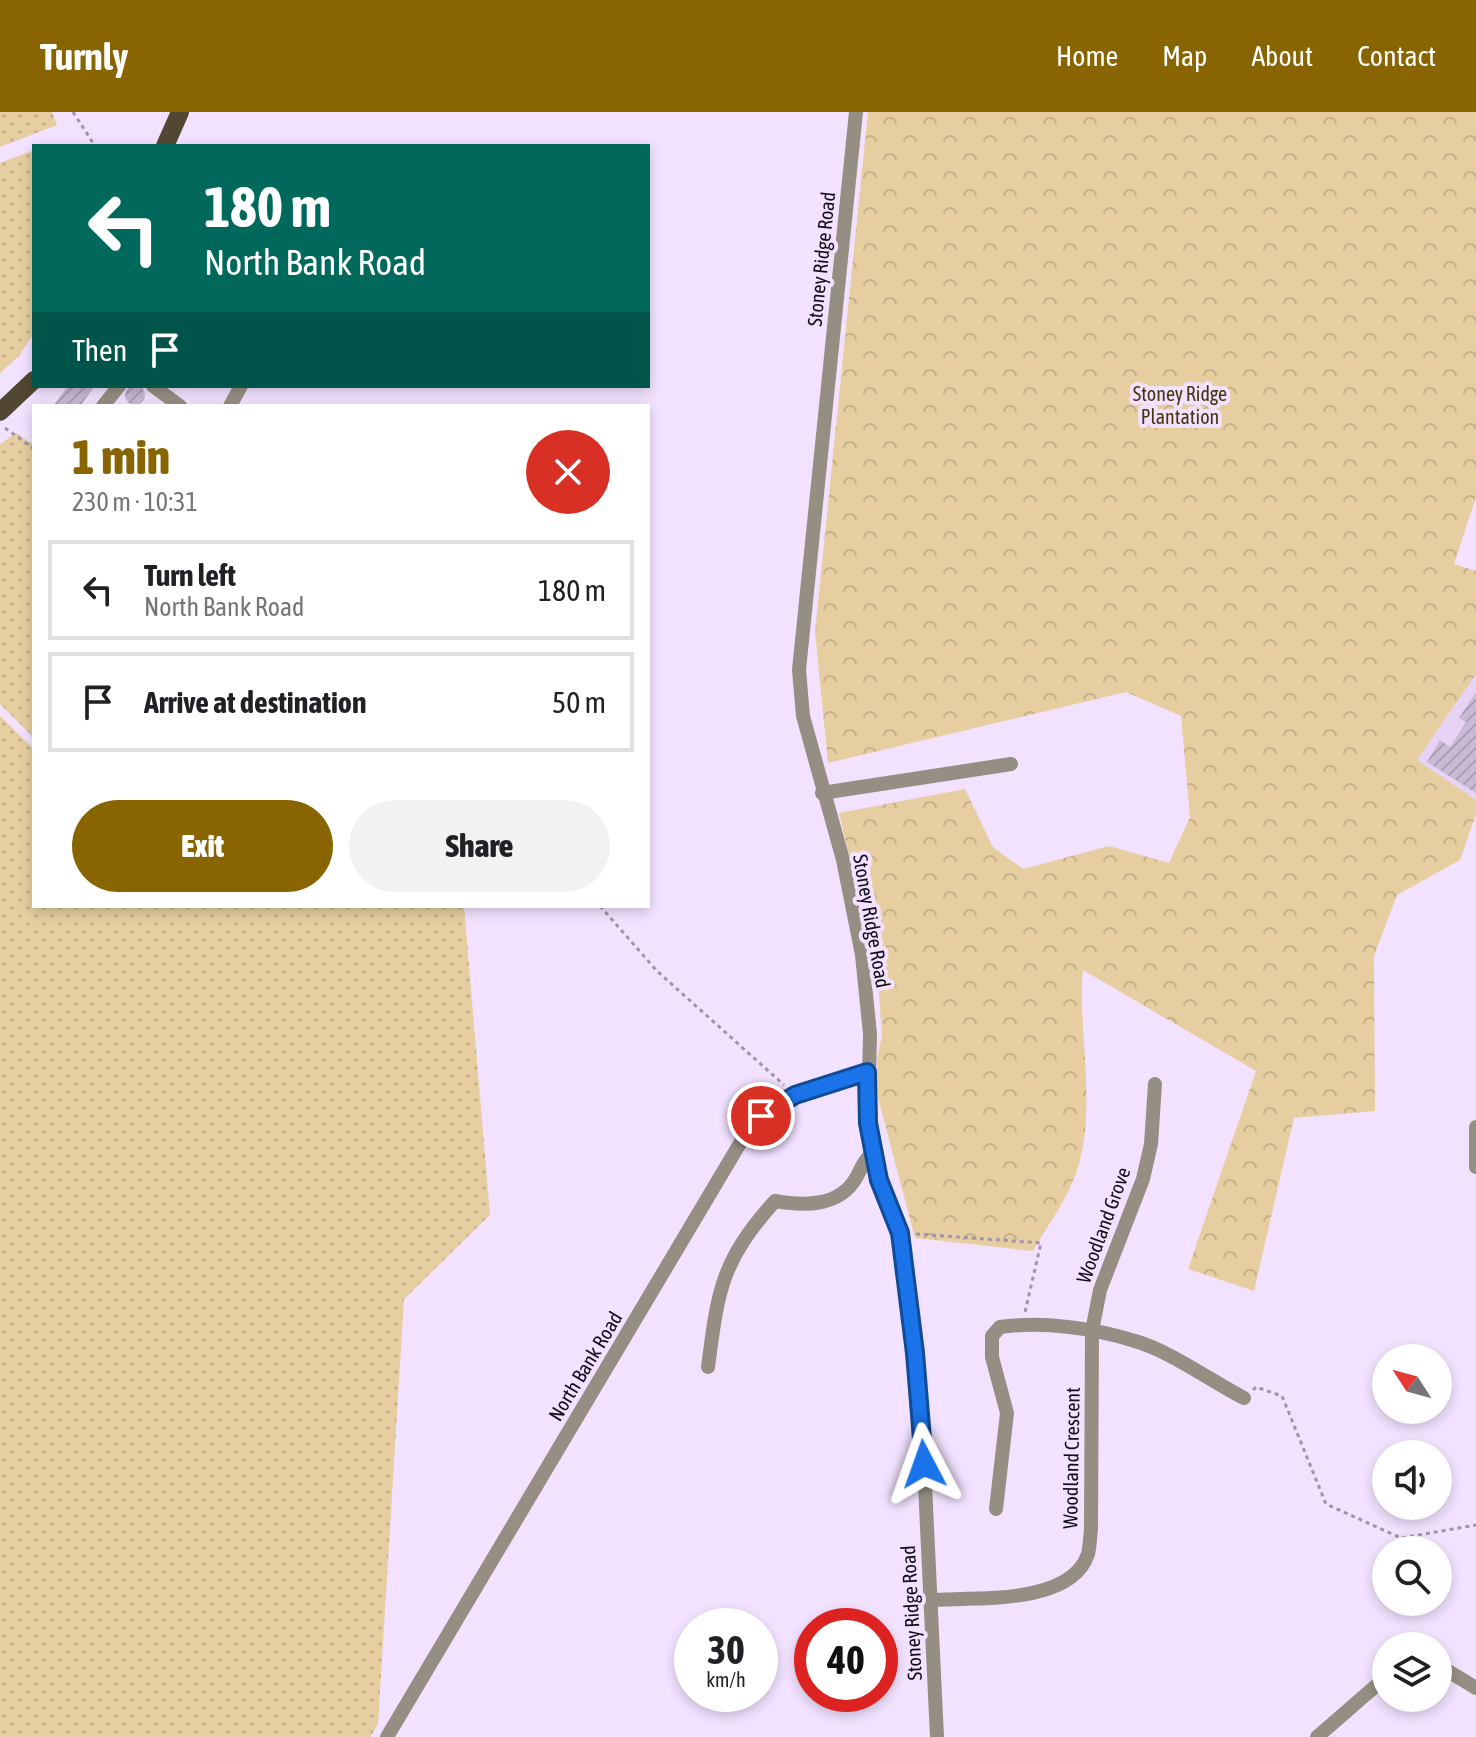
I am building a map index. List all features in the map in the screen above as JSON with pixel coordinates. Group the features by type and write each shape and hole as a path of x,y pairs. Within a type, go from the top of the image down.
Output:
{"main road":[{"path":"166,144 180,112"},
{"path":"0,412 32,382"}],"street":[{"name":"Stoney Ridge Road","path":"856,112 799,670 803,716 843,860 862,955 870,1034 868,1123 879,1180 900,1233 915,1353 937,1737"},
{"path":"105,404 117,388"},
{"path":"158,390 177,404"},
{"path":"822,793 1011,764"},
{"name":"North Bank Road","path":"387,1737 739,1145 761,1116 795,1095 867,1072"},
{"name":"Woodland Grove","path":"1092,1331 1100,1290 1143,1179 1151,1144 1155,1084"},
{"path":"1476,1127 1476,1167"},
{"path":"708,1367 718,1291 739,1244 775,1201 815,1204 849,1188 864,1159 874,1152"},
{"path":"996,1509 1007,1413 992,1357 992,1336 1000,1327 1023,1324 1092,1331 1137,1341 1244,1398"},
{"name":"Woodland Crescent","path":"929,1600 1038,1594 1066,1581 1087,1556 1091,1529 1092,1331"},
{"path":"1452,1673 1476,1688"},
{"path":"1317,1737 1372,1689"}],"path":[{"path":"73,112 94,144"},
{"path":"78,112 78,120"},
{"path":"0,424 32,448"},
{"path":"602,908 657,971 795,1095"},
{"path":"900,1233 1041,1243 1023,1324"},
{"path":"1244,1398 1256,1387 1282,1396 1326,1504 1401,1538 1476,1525"}],"shaded area":[{"path":"1476,674 1476,800 1417,760"}],"green space":[{"path":"0,112 52,112 57,125 0,147"},
{"name":"Stoney Ridge Plantation","path":"868,112 1476,112 1476,497 1454,564 1476,571 1476,674 1417,760 1476,800 1476,814 1460,860 1397,895 1374,956 1375,1111 1294,1118 1254,1291 1188,1269 1256,1071 1083,970 1086,1104 1081,1157 1069,1190 1033,1251 915,1238 878,1098 877,1059 882,1035 878,980 839,813 965,789 993,847 1023,869 1109,846 1169,863 1190,817 1181,716 1126,692 828,763 815,632"},
{"path":"32,151 32,336 19,356 0,373 0,163"},
{"path":"16,433 32,444 32,736 0,704 0,444"},
{"path":"0,716 32,747 32,908 464,908 490,1215 404,1299 378,1724 370,1737 0,1737"}],"building":[{"path":"66,388 94,388 82,404 54,404"},
{"path":"128,388 142,388 144,399 139,404 131,404 126,399"},
{"path":"1476,692 1476,793 1427,762 1440,740 1450,747 1466,722 1459,718"}],"route":[{"path":"761,1116 795,1095 867,1072 868,1123 879,1180 900,1233 915,1353 924,1464"}]}
